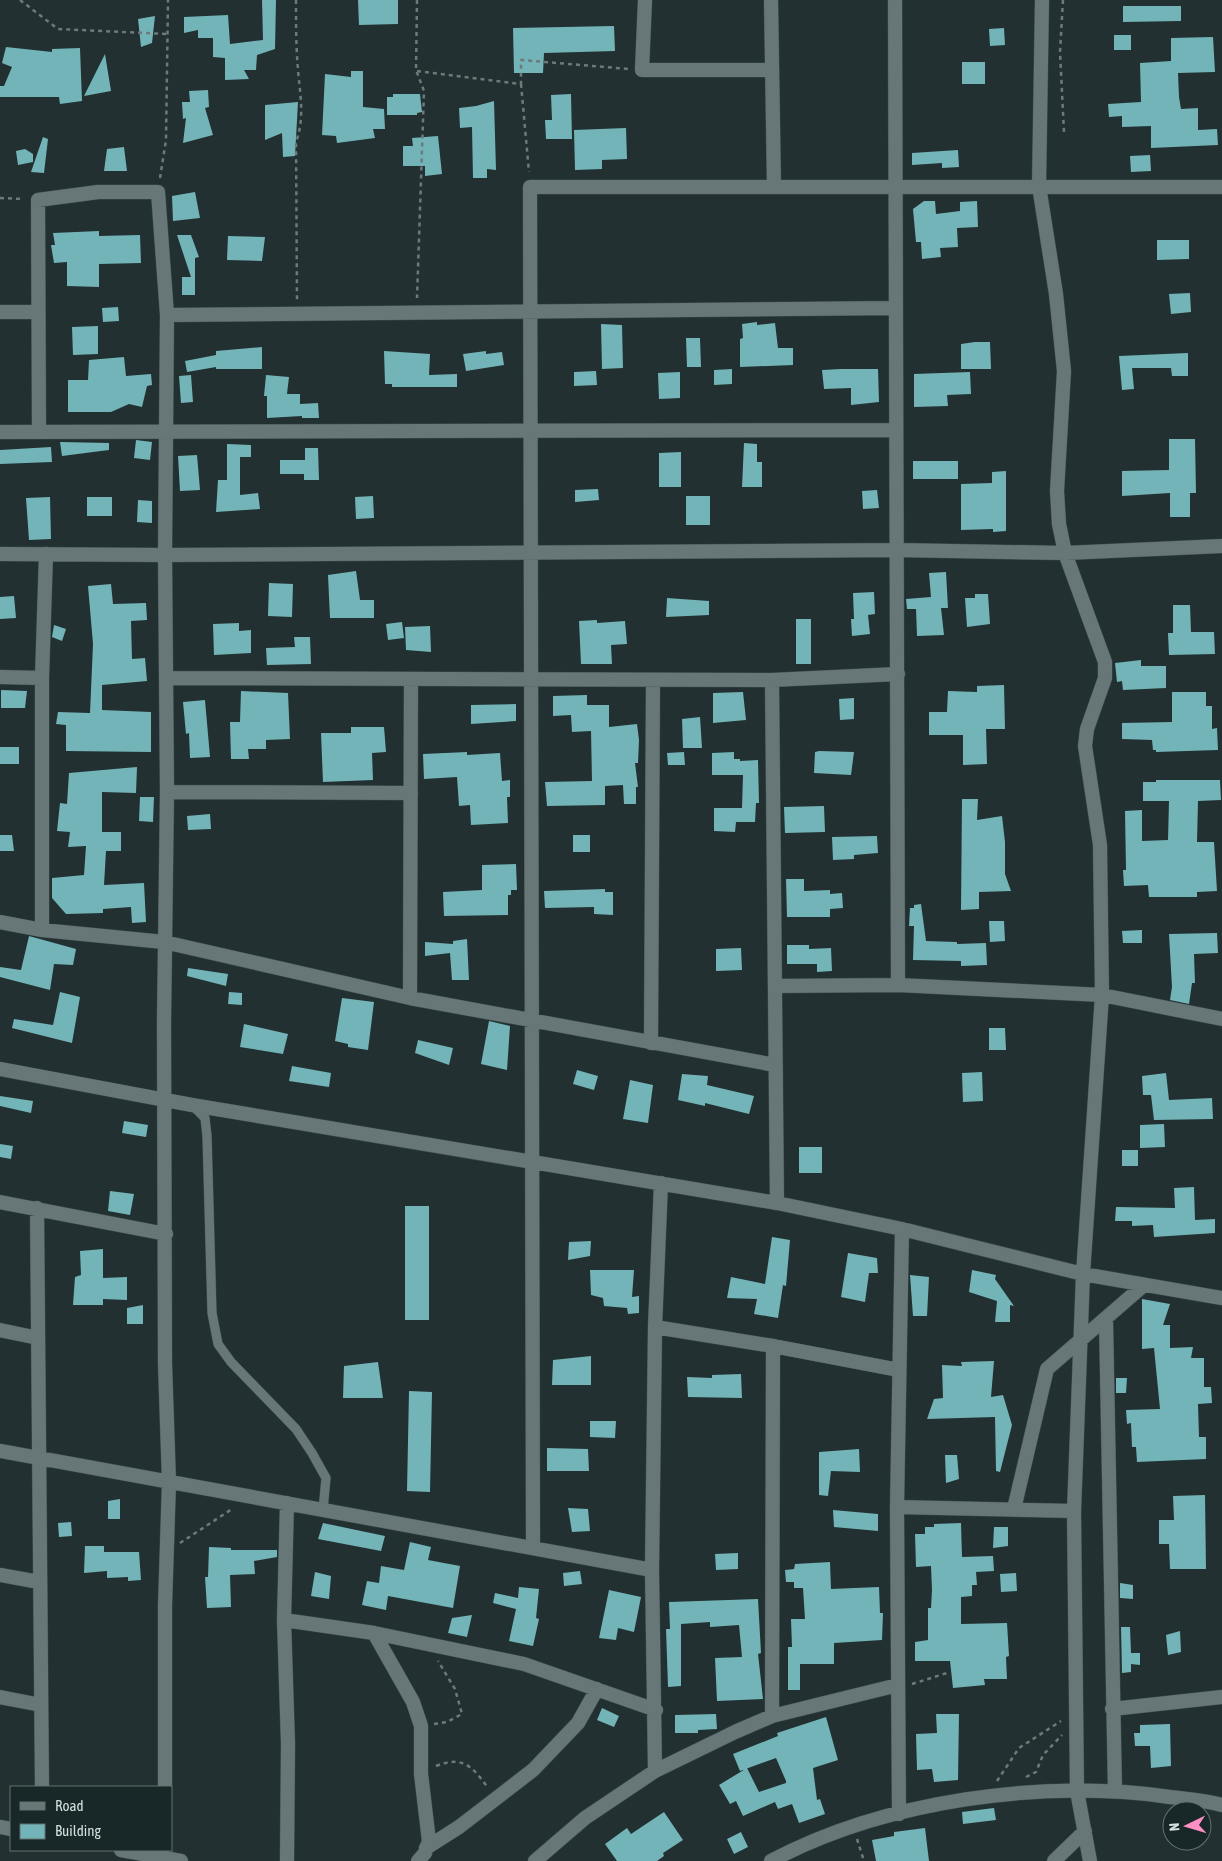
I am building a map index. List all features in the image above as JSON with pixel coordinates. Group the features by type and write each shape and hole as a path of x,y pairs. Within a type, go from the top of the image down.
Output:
{"street":[{"path":"646,0 642,70 771,70"},
{"path":"771,0 774,187"},
{"path":"895,0 898,985"},
{"path":"1042,0 1039,186 1056,294 1064,372 1057,491 1059,524 1065,553 1105,662 1105,678 1087,729 1086,746 1100,845 1102,995 1083,1274 1074,1511 1077,1791 1090,1861"},
{"path":"532,1548 533,1162 530,187 1222,187"},
{"path":"39,432 38,200 98,192 158,192 167,315 165,555 167,792 164,942 166,1100 165,1364 169,1482 164,1786"},
{"path":"167,315 896,308"},
{"path":"0,312 37,312"},
{"path":"0,432 896,430"},
{"path":"0,554 165,555 897,550 1065,553 1222,546"},
{"path":"42,930 42,678 46,554"},
{"path":"167,678 772,680 898,674"},
{"path":"0,677 42,678"},
{"path":"410,998 412,679"},
{"path":"652,1043 653,680"},
{"path":"772,680 777,1203"},
{"path":"167,792 411,793"},
{"path":"0,922 42,930 164,942 410,998 775,1065"},
{"path":"775,986 898,985 1102,995 1222,1019"},
{"path":"0,1069 192,1105 777,1203 902,1229 1083,1274 1222,1298"},
{"path":"655,1771 656,1710 652,1570 655,1327 661,1183"},
{"path":"0,1202 166,1234"},
{"path":"37,1208 42,1786"},
{"path":"899,1814 897,1507 902,1229"},
{"path":"1014,1509 1047,1370 1144,1285"},
{"path":"1106,1320 1115,1791"},
{"path":"655,1327 774,1346 899,1370"},
{"path":"0,1330 38,1338"},
{"path":"772,1716 774,1346"},
{"path":"0,1451 652,1570"},
{"path":"287,1503 284,1620 288,1744 287,1861"},
{"path":"897,1507 1074,1511"},
{"path":"0,1575 40,1582"},
{"path":"284,1620 374,1633 524,1664 656,1710"},
{"path":"374,1633 413,1702 421,1726 421,1774 429,1828 426,1848 418,1861"},
{"path":"535,1861 585,1818 655,1771 772,1716 898,1685"},
{"path":"426,1848 496,1800 533,1770 578,1723 597,1689"},
{"path":"0,1697 41,1705"},
{"path":"1112,1709 1222,1698"},
{"path":"771,1861 854,1827 899,1814 940,1804 1041,1790 1132,1791 1222,1805"},
{"path":"1054,1861 1085,1831"},
{"path":"129,1851 164,1856 182,1861"}],"lane":[{"path":"192,1105 205,1118 207,1136 212,1313 218,1344 231,1362 296,1429 312,1452 326,1478 323,1510"}],"path":[{"path":"20,0 58,29 167,34"},
{"path":"158,192 166,140 168,0"},
{"path":"296,0 298,70 302,101 301,127 296,142 297,314"},
{"path":"416,0 416,70 424,91 417,312"},
{"path":"1063,0 1060,52 1064,132"},
{"path":"530,187 521,84 521,60 642,70"},
{"path":"416,70 521,84"},
{"path":"0,198 38,200"},
{"path":"167,1552 250,1496"},
{"path":"421,1726 447,1722 462,1714 455,1689 428,1644"},
{"path":"898,1685 914,1684 947,1673"},
{"path":"1019,1780 1036,1772 1043,1755 1077,1720"},
{"path":"1002,1781 995,1783 1010,1765 1019,1748 1061,1721"},
{"path":"421,1774 450,1760 470,1765 496,1800"},
{"path":"854,1827 864,1861"}],"building":[{"path":"262,0 276,0 275,49 257,55 256,70 244,70 249,79 225,80 225,58 213,57 213,38 198,38 198,30 184,33 184,17 228,15 230,44 263,40"},
{"path":"358,0 398,0 398,24 359,25"},
{"path":"1123,6 1181,6 1181,21 1123,22"},
{"path":"155,16 152,43 141,47 138,19"},
{"path":"614,26 615,51 544,53 543,73 514,73 513,28"},
{"path":"1004,28 1005,45 990,46 989,29"},
{"path":"1114,35 1131,35 1131,50 1114,50"},
{"path":"1213,37 1215,72 1178,73 1179,97 1181,109 1198,108 1198,130 1217,129 1218,145 1151,148 1151,126 1122,127 1122,116 1109,117 1108,104 1141,102 1140,63 1171,61 1171,38"},
{"path":"6,47 52,52 52,49 80,48 82,101 60,104 59,97 0,97 0,86 4,86 12,67 2,63"},
{"path":"105,54 111,91 84,96"},
{"path":"962,62 985,62 985,84 962,84"},
{"path":"351,71 363,71 363,107 384,109 385,129 373,129 375,138 337,143 336,136 322,135 325,74 351,77"},
{"path":"208,90 209,107 205,108 213,135 183,143 186,118 183,119 182,102 190,102 189,91"},
{"path":"393,94 420,94 422,112 417,113 417,115 387,115 387,97 393,97"},
{"path":"571,94 572,139 546,139 545,120 552,120 551,95"},
{"path":"494,101 496,170 487,169 487,178 473,178 472,127 460,128 459,108"},
{"path":"298,102 295,156 283,157 282,133 265,140 265,105"},
{"path":"626,128 627,159 602,160 602,169 575,170 574,130"},
{"path":"438,136 442,174 425,176 425,166 403,166 403,146 413,146 412,138"},
{"path":"43,137 48,139 44,173 31,172"},
{"path":"124,147 127,171 104,171 107,149"},
{"path":"25,149 33,154 33,162 18,165 16,151"},
{"path":"958,150 959,167 942,168 942,163 912,165 912,153"},
{"path":"1150,155 1151,171 1131,172 1130,156"},
{"path":"195,192 200,218 173,221 172,196"},
{"path":"924,201 935,201 936,214 960,211 960,202 977,201 978,227 957,228 958,247 940,248 941,257 922,259 921,242 916,242 913,209"},
{"path":"99,231 99,236 140,235 141,263 99,264 99,287 67,286 67,262 54,263 51,245 55,245 53,233"},
{"path":"177,235 191,235 199,257 195,258 195,295 182,295 182,277 191,277"},
{"path":"228,236 265,237 262,261 227,260"},
{"path":"1157,240 1189,240 1189,259 1157,260"},
{"path":"1190,293 1191,312 1171,314 1169,294"},
{"path":"118,307 119,321 103,322 102,308"},
{"path":"757,322 757,325 775,323 778,348 793,348 793,365 740,367 740,339 743,338 742,324"},
{"path":"601,324 622,325 623,368 602,369"},
{"path":"98,326 98,354 73,355 72,327"},
{"path":"686,338 700,338 701,367 687,367"},
{"path":"990,342 991,369 961,369 961,344"},
{"path":"262,347 262,369 216,369 216,367 187,372 185,361 216,355 216,351"},
{"path":"384,351 430,354 429,375 457,374 457,387 392,387 392,384 385,384"},
{"path":"486,351 486,354 502,352 504,365 466,371 463,354"},
{"path":"1188,353 1188,376 1172,376 1171,368 1132,368 1134,389 1122,390 1119,356"},
{"path":"124,357 126,376 151,374 152,385 147,386 142,407 129,404 111,412 68,412 68,380 88,380 89,360"},
{"path":"732,369 732,384 714,385 714,370"},
{"path":"878,369 879,402 851,405 851,388 824,389 822,370"},
{"path":"596,371 597,385 574,386 574,372"},
{"path":"680,372 680,398 659,399 658,373"},
{"path":"970,372 971,394 947,395 948,406 914,407 914,374"},
{"path":"191,375 193,402 181,403 179,376"},
{"path":"266,375 289,377 287,394 300,394 300,404 318,403 319,418 302,418 302,416 267,418 267,396 264,396"},
{"path":"1169,439 1195,439 1196,493 1190,493 1190,517 1170,517 1170,493 1122,496 1122,471 1169,470"},
{"path":"136,440 152,442 150,460 134,458"},
{"path":"60,442 109,443 109,450 62,456"},
{"path":"744,443 757,444 757,462 762,462 762,487 742,487"},
{"path":"227,444 251,445 251,457 240,457 240,495 258,493 260,509 216,512 218,480 227,480"},
{"path":"51,447 52,462 0,464 0,450"},
{"path":"305,448 318,448 319,480 304,480 304,474 280,474 280,460 305,460"},
{"path":"681,452 681,487 659,487 659,453"},
{"path":"197,455 200,490 180,491 178,456"},
{"path":"913,461 958,461 958,479 913,479"},
{"path":"1006,471 1006,531 993,532 993,529 961,530 961,484 992,483 992,472"},
{"path":"598,489 599,500 575,502 575,490"},
{"path":"877,490 879,508 863,509 862,491"},
{"path":"373,496 374,518 356,519 355,497"},
{"path":"686,496 710,496 710,525 686,525"},
{"path":"50,497 51,539 29,540 26,498"},
{"path":"87,497 112,497 112,516 87,516"},
{"path":"138,500 152,501 152,523 137,522"},
{"path":"356,571 360,600 374,600 374,618 330,618 328,575"},
{"path":"946,572 948,608 941,608 944,635 917,636 916,609 907,609 906,599 931,597 929,573"},
{"path":"269,583 293,584 292,617 268,616"},
{"path":"111,584 113,604 146,603 147,620 131,621 132,659 145,658 147,681 102,685 102,710 151,712 151,752 66,751 66,725 56,724 58,712 90,713 93,644 88,586"},
{"path":"874,592 875,614 868,615 870,634 852,636 851,619 854,619 853,593"},
{"path":"975,594 988,594 990,624 967,627 965,598 975,598"},
{"path":"14,596 16,618 0,619 0,597"},
{"path":"667,598 709,601 709,615 666,617"},
{"path":"1173,605 1190,605 1191,632 1214,632 1215,654 1169,655 1168,633 1173,633"},
{"path":"796,619 811,619 811,664 796,664"},
{"path":"597,620 597,623 625,621 627,644 611,645 612,664 581,664 579,621"},
{"path":"402,622 404,638 388,640 386,624"},
{"path":"239,623 239,631 251,630 251,653 214,655 213,624"},
{"path":"54,625 66,629 62,641 52,637"},
{"path":"430,626 431,652 406,650 405,627"},
{"path":"294,637 310,637 311,664 267,665 266,648 295,647"},
{"path":"1141,660 1141,666 1166,666 1166,688 1123,690 1122,681 1117,682 1115,663"},
{"path":"1004,685 1005,729 986,729 987,764 963,765 963,735 929,735 929,712 947,712 948,691 977,692 977,686"},
{"path":"1,690 27,691 25,708 1,708"},
{"path":"241,691 288,693 290,739 266,740 266,749 248,749 249,759 231,759 230,722 240,722"},
{"path":"743,692 746,720 713,723 713,693"},
{"path":"1172,692 1206,692 1206,706 1212,706 1212,729 1217,728 1218,750 1156,752 1156,750 1153,750 1152,740 1122,739 1122,723 1172,722"},
{"path":"587,695 587,705 609,705 609,727 637,724 639,740 638,763 635,763 638,787 636,787 636,804 624,804 623,785 605,786 605,805 547,806 545,782 592,781 591,731 572,732 571,715 553,716 553,696"},
{"path":"854,698 854,719 840,720 839,699"},
{"path":"205,700 210,757 190,758 189,733 186,734 183,702"},
{"path":"516,704 516,721 471,724 471,705"},
{"path":"700,717 702,748 683,748 682,719"},
{"path":"351,727 384,727 386,752 372,753 373,780 323,782 321,733 351,733"},
{"path":"0,747 19,747 19,764 0,764"},
{"path":"467,752 467,755 500,753 502,781 510,780 510,797 507,797 508,823 471,825 470,805 459,806 457,777 424,779 423,754"},
{"path":"684,752 685,765 668,765 667,753"},
{"path":"734,752 734,759 740,759 740,761 758,760 759,803 756,803 755,822 736,822 735,832 714,831 714,808 742,808 743,775 712,775 712,753"},
{"path":"815,752 854,752 851,775 814,773"},
{"path":"137,767 136,793 102,792 102,832 121,832 121,851 106,851 104,885 144,883 146,922 132,923 131,907 103,909 103,913 66,914 52,898 52,878 84,875 86,846 68,847 70,832 57,831 60,803 67,804 69,773"},
{"path":"1156,780 1220,780 1221,800 1198,801 1197,842 1214,842 1217,891 1197,892 1197,897 1149,897 1148,885 1124,886 1123,870 1126,870 1125,811 1142,810 1142,841 1168,840 1169,801 1143,801 1143,782 1156,782"},
{"path":"140,797 154,797 153,822 139,821"},
{"path":"962,799 978,799 977,820 1002,816 1005,842 1005,874 1011,891 979,892 979,909 961,910"},
{"path":"824,806 825,832 785,833 784,807"},
{"path":"210,814 211,829 188,830 187,816"},
{"path":"0,835 12,835 14,851 0,851"},
{"path":"573,835 590,835 590,852 573,852"},
{"path":"877,836 878,853 854,855 854,859 833,860 832,837"},
{"path":"516,864 517,890 511,890 511,895 508,895 508,915 444,916 443,892 482,890 482,865"},
{"path":"786,879 804,879 804,891 830,890 830,894 842,893 843,908 830,909 830,917 787,917"},
{"path":"605,889 605,892 613,892 613,915 594,914 594,907 545,908 544,891"},
{"path":"921,904 926,941 957,942 957,944 986,943 987,965 961,966 961,961 913,960 914,926 909,926 910,908"},
{"path":"989,921 1004,921 1005,941 990,942"},
{"path":"1142,930 1142,943 1123,943 1122,931"},
{"path":"1217,933 1218,953 1194,954 1195,983 1192,983 1189,1004 1170,1000 1172,987 1169,934"},
{"path":"29,936 76,949 73,965 54,964 50,990 0,977 0,967 21,970"},
{"path":"467,939 469,980 452,980 450,953 425,956 425,942 453,944 453,941"},
{"path":"787,945 809,945 809,949 831,948 832,971 817,972 817,964 787,964"},
{"path":"741,948 742,970 716,971 716,949"},
{"path":"188,968 228,974 226,986 187,976"},
{"path":"60,992 80,997 72,1043 12,1028 14,1019 53,1025"},
{"path":"229,992 242,993 242,1005 228,1004"},
{"path":"342,998 374,1002 368,1050 348,1047 348,1044 335,1041"},
{"path":"489,1021 510,1026 507,1070 481,1064"},
{"path":"244,1024 288,1034 283,1054 240,1047"},
{"path":"989,1028 1005,1028 1006,1050 989,1050"},
{"path":"418,1040 453,1048 449,1065 415,1053"},
{"path":"292,1066 331,1073 329,1087 289,1081"},
{"path":"577,1070 598,1076 594,1090 573,1084"},
{"path":"982,1072 983,1101 963,1102 962,1073"},
{"path":"1166,1073 1169,1100 1212,1098 1213,1119 1154,1120 1151,1095 1143,1095 1142,1076"},
{"path":"682,1074 708,1076 707,1085 754,1096 749,1114 705,1103 705,1106 678,1100"},
{"path":"630,1080 653,1085 648,1123 623,1119"},
{"path":"0,1096 33,1101 31,1113 0,1106"},
{"path":"124,1121 148,1125 146,1137 122,1133"},
{"path":"1164,1124 1165,1147 1140,1148 1140,1125"},
{"path":"0,1144 13,1146 11,1159 0,1157"},
{"path":"799,1147 822,1147 822,1173 799,1173"},
{"path":"1122,1150 1138,1150 1138,1166 1122,1166"},
{"path":"1194,1187 1195,1220 1215,1219 1215,1233 1154,1237 1153,1225 1132,1226 1132,1221 1115,1221 1116,1207 1175,1208 1174,1188"},
{"path":"110,1191 134,1194 130,1215 108,1211"},
{"path":"405,1206 429,1206 429,1320 405,1320"},
{"path":"772,1237 790,1240 786,1286 783,1285 778,1318 754,1314 757,1299 727,1298 731,1277 765,1284"},
{"path":"591,1241 590,1256 568,1260 569,1242"},
{"path":"103,1249 103,1278 127,1277 127,1300 103,1299 103,1305 73,1305 75,1277 81,1275 80,1251"},
{"path":"848,1253 877,1258 878,1273 869,1273 865,1302 841,1297"},
{"path":"590,1270 634,1270 632,1297 639,1296 639,1313 628,1314 627,1308 604,1306 603,1298 591,1295"},
{"path":"972,1270 996,1275 995,1279 1014,1306 1010,1305 1010,1322 995,1322 997,1301 969,1292"},
{"path":"910,1275 929,1277 927,1316 913,1316"},
{"path":"1142,1299 1170,1304 1163,1325 1170,1325 1170,1348 1193,1347 1191,1358 1204,1358 1204,1387 1211,1387 1212,1403 1198,1404 1199,1437 1206,1437 1206,1459 1137,1462 1136,1447 1132,1447 1131,1423 1127,1424 1126,1410 1160,1409 1154,1348 1142,1349"},
{"path":"143,1305 143,1324 127,1324 127,1308"},
{"path":"591,1356 591,1385 552,1385 553,1360"},
{"path":"994,1361 991,1397 1003,1395 1012,1425 1000,1472 996,1471 995,1417 927,1419 934,1399 943,1398 942,1365 962,1366 961,1362"},
{"path":"378,1362 383,1398 343,1398 344,1366"},
{"path":"741,1374 742,1398 688,1397 687,1377 712,1378 712,1375"},
{"path":"1116,1378 1127,1378 1126,1393 1116,1393"},
{"path":"409,1391 432,1392 430,1492 407,1491"},
{"path":"590,1421 616,1421 615,1438 590,1437"},
{"path":"547,1448 588,1449 589,1471 547,1471"},
{"path":"859,1449 860,1472 831,1471 828,1496 819,1495 819,1452"},
{"path":"945,1455 957,1455 959,1479 946,1483"},
{"path":"1205,1495 1206,1569 1170,1569 1169,1544 1159,1544 1159,1520 1174,1520 1173,1496"},
{"path":"120,1499 120,1519 108,1519 108,1501"},
{"path":"568,1508 588,1509 590,1531 572,1532"},
{"path":"833,1510 878,1514 878,1531 834,1527"},
{"path":"71,1522 72,1536 59,1537 58,1523"},
{"path":"323,1523 385,1536 381,1551 318,1539"},
{"path":"961,1523 962,1557 993,1556 994,1571 976,1572 977,1585 972,1585 972,1596 961,1597 961,1624 1007,1623 1009,1656 1006,1657 1007,1679 984,1679 985,1685 953,1688 950,1661 915,1661 915,1642 928,1640 928,1608 931,1608 932,1590 931,1566 916,1567 915,1534 925,1534 925,1527 934,1527 934,1524"},
{"path":"994,1527 1008,1527 1008,1546 993,1548"},
{"path":"410,1542 431,1547 428,1560 460,1566 453,1608 388,1596 386,1610 362,1605 367,1581 379,1583 381,1566 404,1570"},
{"path":"85,1546 104,1546 104,1552 139,1552 141,1580 128,1581 128,1577 107,1578 107,1571 84,1573"},
{"path":"209,1547 231,1548 231,1550 277,1550 277,1557 254,1561 255,1574 230,1575 231,1607 207,1608 205,1577 208,1577"},
{"path":"738,1553 738,1569 716,1570 715,1554"},
{"path":"830,1562 831,1589 879,1587 880,1613 883,1613 882,1640 834,1643 834,1664 800,1664 800,1690 788,1690 788,1647 792,1647 791,1619 805,1619 803,1588 794,1588 794,1582 786,1582 785,1570 794,1569 795,1564"},
{"path":"580,1571 582,1584 564,1586 563,1573"},
{"path":"315,1572 331,1576 329,1599 311,1596"},
{"path":"1016,1573 1017,1591 1001,1592 1000,1574"},
{"path":"1120,1583 1133,1585 1133,1599 1120,1598"},
{"path":"519,1587 539,1589 536,1618 539,1619 533,1646 509,1641 516,1609 493,1603 495,1593 518,1598"},
{"path":"609,1590 641,1597 634,1632 618,1628 616,1640 599,1638"},
{"path":"758,1599 761,1653 758,1654 763,1699 717,1701 715,1658 742,1657 739,1625 710,1627 710,1622 681,1624 681,1686 668,1687 666,1629 670,1629 669,1602"},
{"path":"472,1615 467,1637 448,1633 452,1618"},
{"path":"1121,1627 1130,1627 1131,1653 1140,1653 1140,1665 1131,1664 1131,1672 1122,1673"},
{"path":"1180,1631 1181,1652 1168,1655 1166,1635"},
{"path":"602,1708 619,1716 614,1727 597,1720"},
{"path":"716,1714 717,1729 698,1730 698,1733 675,1733 675,1715"},
{"path":"936,1714 959,1714 958,1780 934,1782 932,1769 917,1770 916,1734 937,1733"},
{"path":"826,1717 838,1760 813,1768 817,1800 820,1799 825,1814 799,1823 792,1804 778,1809 775,1802 743,1816 736,1801 730,1804 719,1785 745,1769 740,1771 733,1754 778,1736 777,1733","holes":["776,1758 786,1783 759,1792 747,1768"]},
{"path":"1170,1724 1171,1766 1151,1768 1150,1746 1135,1746 1134,1733 1140,1733 1140,1725"},
{"path":"994,1808 996,1820 963,1824 962,1812"},
{"path":"664,1812 683,1840 663,1853 664,1856 657,1861 617,1861 605,1844 627,1828 631,1834"},
{"path":"925,1828 929,1861 876,1861 872,1840 894,1836 894,1832"},
{"path":"741,1832 748,1847 734,1854 727,1839"}]}
